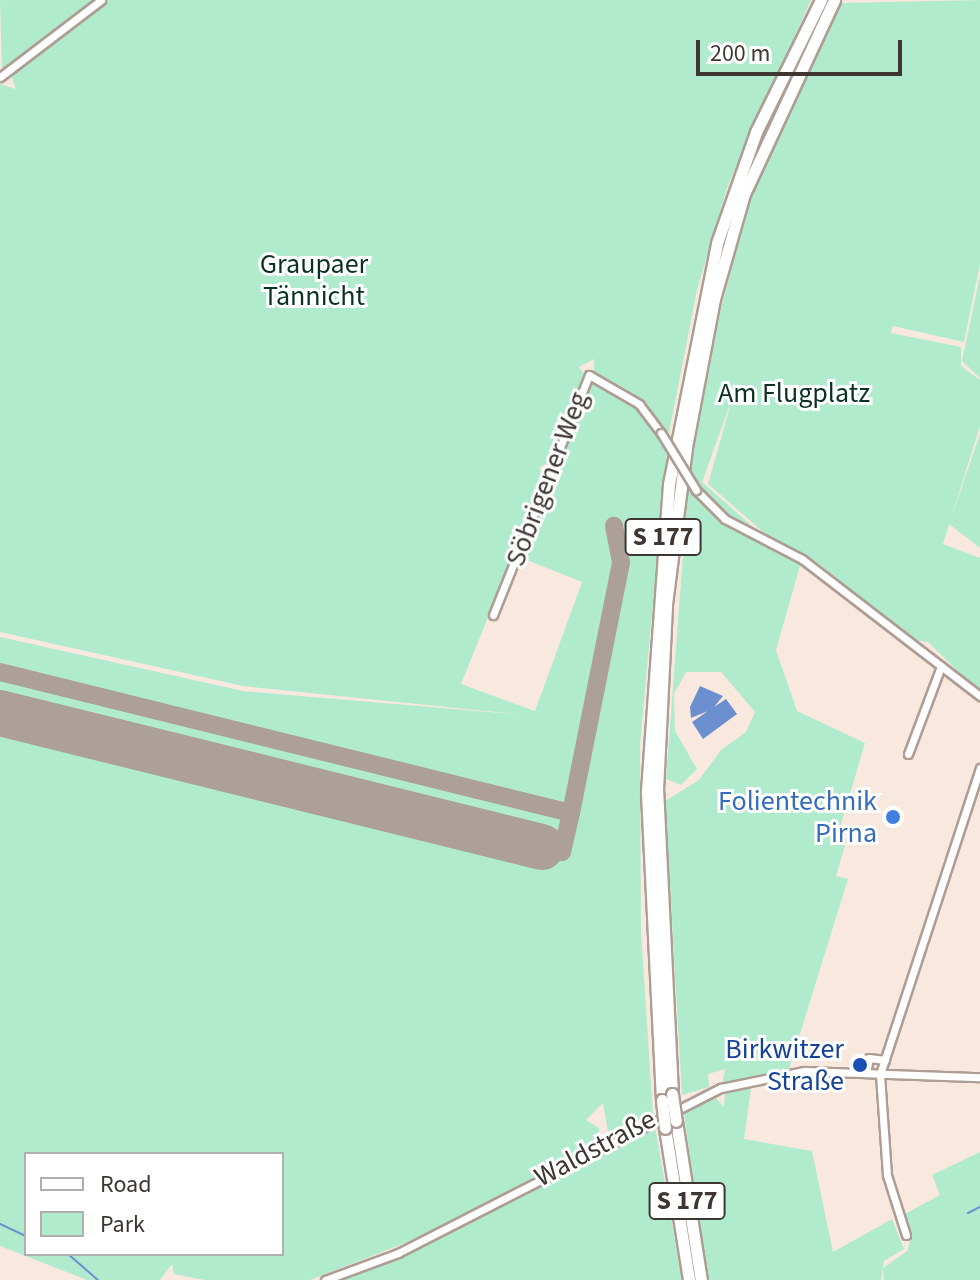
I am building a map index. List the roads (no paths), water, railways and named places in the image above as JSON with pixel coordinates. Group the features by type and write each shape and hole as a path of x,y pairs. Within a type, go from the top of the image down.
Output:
{"highway":[{"name":"S 177","path":"689,1280 667,1097 647,791 669,484 717,243 756,132 821,0"},
{"name":"S 177","path":"667,1097 657,790 666,604 686,447 714,299 744,194 834,0"},
{"name":"S 177","path":"670,1124 701,1280"}],"street":[{"path":"0,77 101,0"},
{"name":"Söbrigener Weg","path":"493,615 589,375 639,404 696,490 725,519 802,559 980,696"},
{"path":"908,754 941,666"},
{"path":"906,1235 887,1175 880,1074 980,768"},
{"path":"866,1073 869,1058 885,1060"},
{"name":"Waldstraße","path":"325,1280 437,1234 697,1097 790,1072 880,1074"},
{"path":"880,1074 980,1077"}],"water":[{"path":"700,686 723,696 714,707 726,699 737,714 703,739 692,722 708,711 691,718 690,707"}],"waterway":[{"path":"968,1213 980,1207"},
{"path":"0,1224 24,1235"},
{"path":"70,1256 98,1280"}],"place":[{"name":"Folientechnik Pirna","path":"893,817"},
{"name":"Birkwitzer Straße","path":"860,1065"}],"park label":[{"name":"Graupaer Tännicht","path":"314,280"},
{"name":"Am Flugplatz","path":"794,393"}]}
